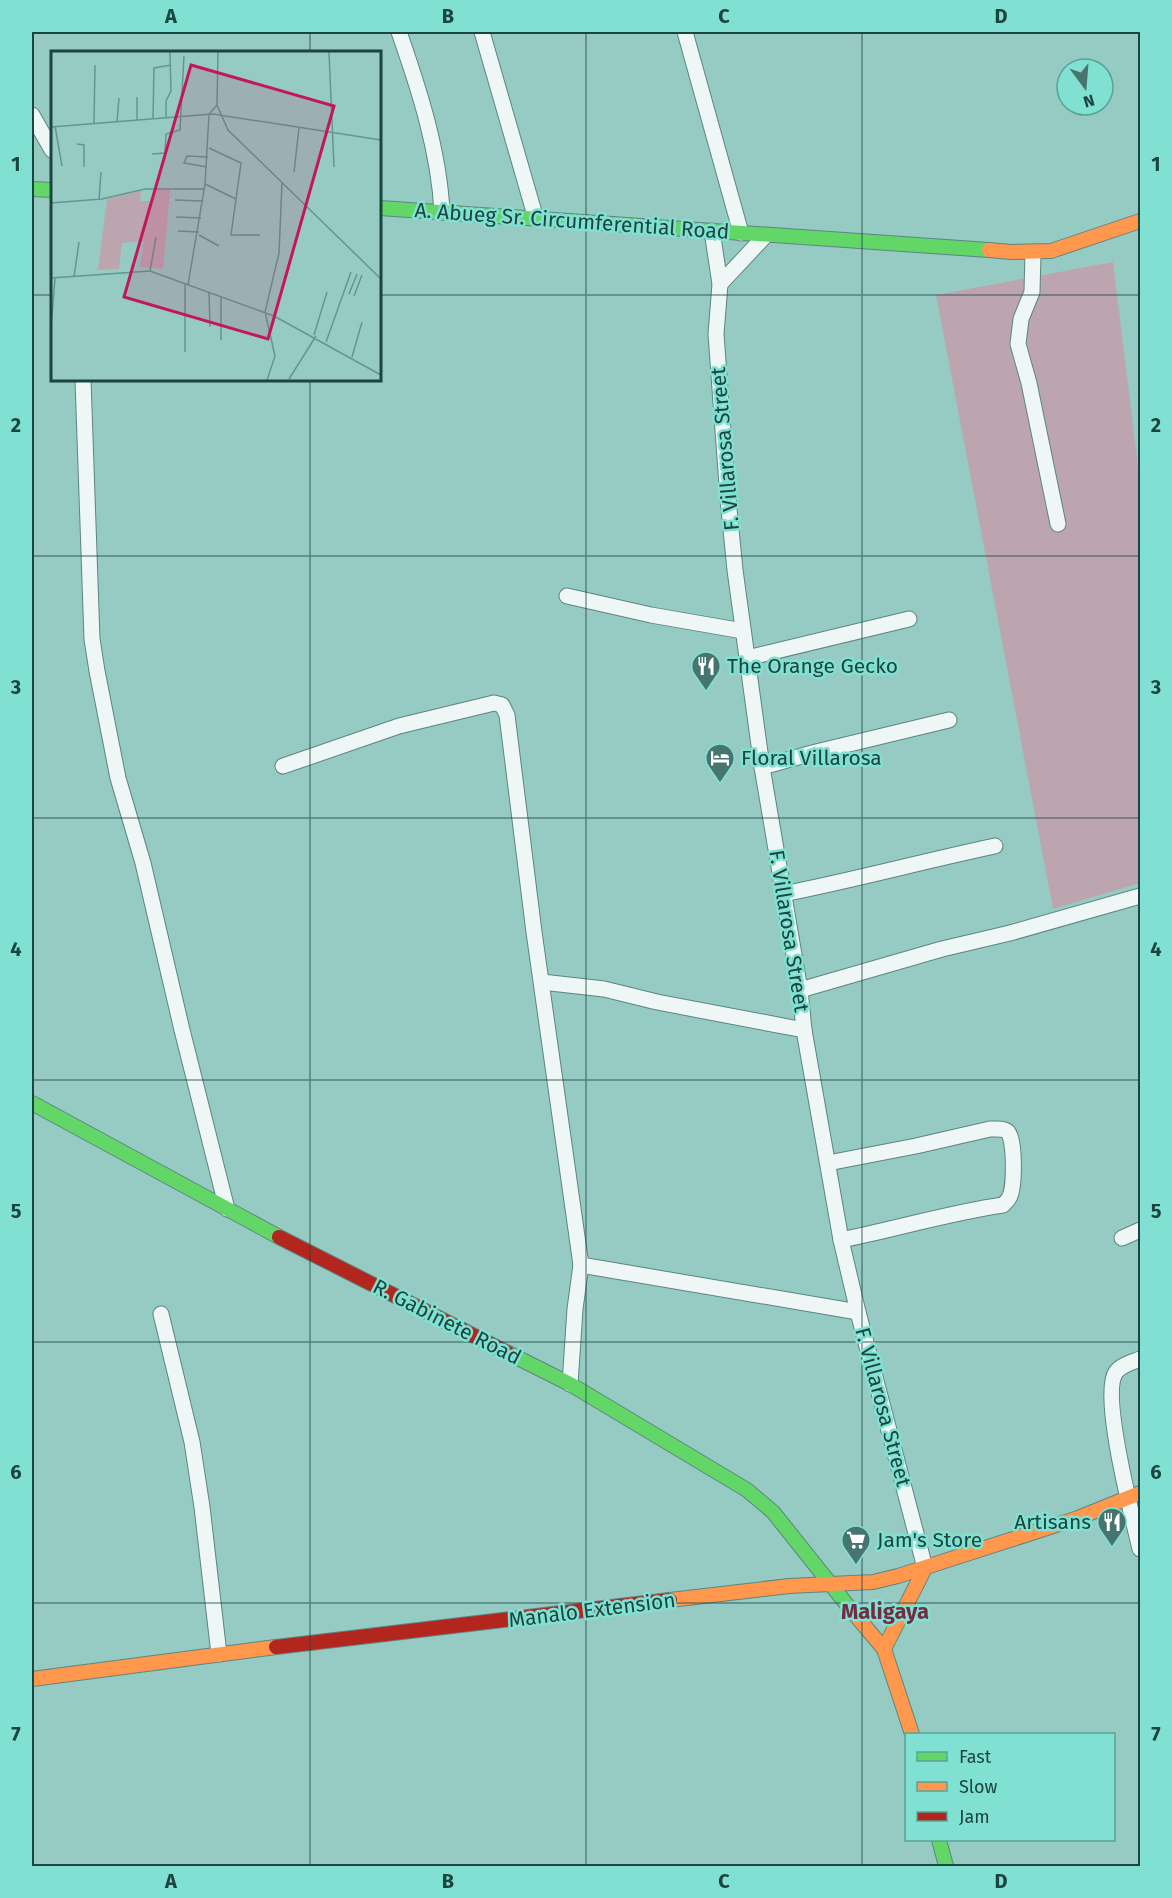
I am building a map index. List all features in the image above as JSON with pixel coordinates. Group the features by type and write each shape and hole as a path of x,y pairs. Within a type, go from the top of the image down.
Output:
{"street":[{"path":"399,32 410,63 429,134 441,191 442,212"},
{"path":"482,32 536,219"},
{"path":"685,32 741,233"},
{"path":"32,115 51,148"},
{"path":"32,189 51,190"},
{"name":"A. Abueg Sr. Circumferential Road","path":"381,208 1033,253 1064,247 1140,221"},
{"name":"F. Villarosa Street","path":"712,231 720,284 716,334 728,499 743,632 762,767 800,990 804,1030 842,1240 858,1312 925,1568"},
{"path":"720,284 765,236"},
{"path":"1033,253 1032,292 1021,319 1018,344 1032,393 1058,524"},
{"path":"83,381 91,616 97,672 118,778 143,863 227,1209"},
{"path":"567,596 743,632"},
{"path":"747,658 909,619"},
{"path":"283,766 399,726 494,703 502,705 507,715 581,1265 575,1309 570,1384"},
{"path":"762,767 949,720"},
{"path":"783,894 995,846"},
{"path":"800,990 1140,896"},
{"path":"542,982 604,989 668,1004 804,1030"},
{"name":"R. Gabinete Road","path":"32,1103 278,1237 570,1384 747,1490 773,1512 829,1584 884,1649"},
{"path":"828,1162 916,1146 990,1129 1002,1129 1008,1132 1012,1141 1012,1191 1009,1199 1003,1205 945,1215 842,1240"},
{"path":"1122,1238 1140,1230"},
{"path":"581,1265 858,1312"},
{"path":"162,1314 192,1442 219,1654"},
{"path":"1140,1359 1115,1372 1111,1387 1116,1438 1134,1495 1140,1549"},
{"name":"Manalo Extension","path":"32,1679 219,1654 789,1586 873,1582 925,1568 1078,1518 1134,1495"},
{"path":"912,1733 884,1649 925,1568"},
{"path":"940,1841 946,1866"}],"shaded area":[{"path":"1113,262 1138,466 1140,466 1140,883 1053,909 936,295"}],"traffic: fast":[{"path":"32,189 51,190"},
{"path":"381,208 989,250"},
{"path":"32,1103 279,1237"},
{"path":"508,1353 570,1384 747,1490 773,1512 852,1611"},
{"path":"939,1841 946,1866"}],"traffic: slow":[{"path":"989,250 1051,251 1140,221"},
{"path":"670,1600 789,1586 873,1582 1078,1518 1140,1493"},
{"path":"884,1649 925,1568"},
{"path":"852,1611 884,1649 912,1733"},
{"path":"32,1679 276,1647"}],"traffic: jam":[{"path":"279,1237 508,1353"},
{"path":"276,1647 670,1600"}],"place":[{"name":"The Orange Gecko","path":"706,692"},
{"name":"Floral Villarosa","path":"720,784"},
{"name":"Artisans","path":"1112,1548"},
{"name":"Jam's Store","path":"856,1566"}],"district":[{"name":"Maligaya","path":"885,1611"}]}
